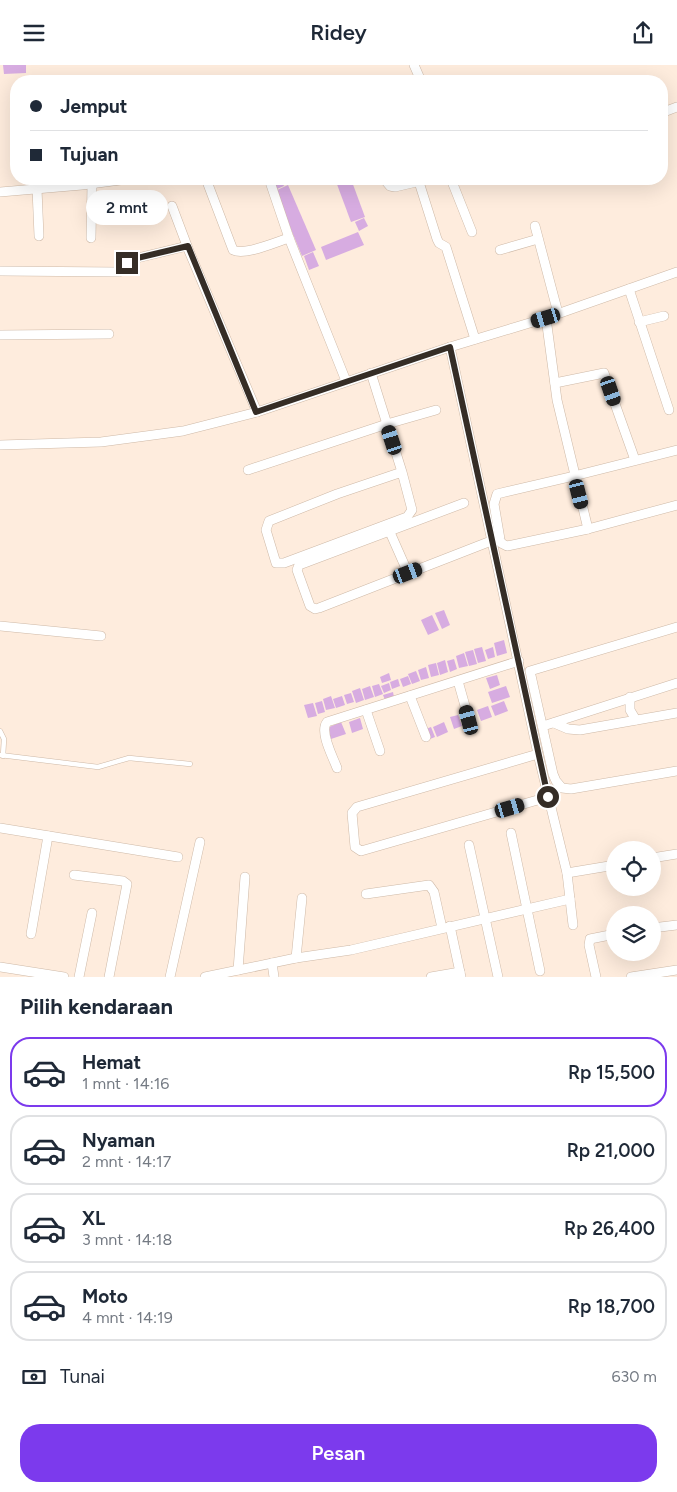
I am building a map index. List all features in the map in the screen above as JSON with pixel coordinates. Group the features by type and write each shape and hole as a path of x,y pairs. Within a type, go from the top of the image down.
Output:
{"street":[{"path":"0,192 81,185"},
{"path":"91,238 92,185"},
{"path":"208,185 234,250 237,252 244,252 289,238"},
{"path":"271,185 289,238 346,381"},
{"path":"389,185 395,187 405,185"},
{"path":"420,185 437,239 446,247 475,339"},
{"path":"453,185 472,232"},
{"path":"37,189 39,236"},
{"path":"172,206 256,412"},
{"path":"534,226 558,313"},
{"path":"500,250 538,239"},
{"path":"0,271 118,272 123,270 129,261 133,259 188,246"},
{"path":"0,445 101,443 183,431 256,412 450,347 546,318 675,273"},
{"path":"629,289 669,410"},
{"path":"640,322 664,316"},
{"path":"546,318 555,383 574,477 588,529"},
{"path":"0,335 109,334"},
{"path":"450,347 538,754 567,873 573,925"},
{"path":"371,373 402,472 412,510 406,517 284,563 276,563 266,530 269,521 337,494 402,472"},
{"path":"555,383 604,373 635,460"},
{"path":"248,470 436,409"},
{"path":"677,450 574,477 497,494 494,504 501,543 506,546 588,529 677,505"},
{"path":"464,503 299,565 297,571 310,606 315,609 491,541"},
{"path":"389,530 408,573"},
{"path":"0,626 101,636"},
{"path":"677,627 530,671 553,774 556,781 562,787 571,789 677,771"},
{"path":"337,768 324,733 324,725 327,722 519,661"},
{"path":"458,681 469,720"},
{"path":"543,725 677,683"},
{"path":"410,696 426,737"},
{"path":"630,697 630,710 636,720"},
{"path":"366,710 380,751"},
{"path":"554,723 574,730 677,713"},
{"path":"538,754 357,807 352,813 355,847 361,851 548,797"},
{"path":"0,828 178,857"},
{"path":"511,833 540,971"},
{"path":"31,934 48,836"},
{"path":"170,977 200,842"},
{"path":"469,845 498,977"},
{"path":"661,857 677,854"},
{"path":"567,873 606,866"},
{"path":"74,875 123,881 127,884 109,977"},
{"path":"238,970 246,877"},
{"path":"366,893 429,885 434,893 446,927 460,975 431,977"},
{"path":"296,957 302,898"},
{"path":"205,977 224,975 296,957 351,950 570,899"},
{"path":"79,977 92,913"},
{"path":"661,927 677,925"},
{"path":"596,977 589,945 590,939 606,936"},
{"path":"272,963 274,977"},
{"path":"0,967 64,977"},
{"path":"631,977 677,970"}],"lane":[{"path":"0,731 4,739 1,755 98,767 129,758 190,765"}],"building":[{"path":"3,65 26,65 26,73 4,74"},
{"path":"275,185 284,185 284,186 277,189"},
{"path":"288,185 316,250 302,256 275,191"},
{"path":"337,185 353,185 365,217 351,222"},
{"path":"364,218 368,226 359,231 355,222"},
{"path":"358,232 364,245 326,260 321,247"},
{"path":"313,252 319,266 309,270 304,256"},
{"path":"444,610 450,625 442,629 435,613"},
{"path":"432,615 439,630 428,635 421,620"},
{"path":"504,640 507,653 497,656 494,643"},
{"path":"482,647 486,661 478,663 474,649"},
{"path":"493,647 495,657 488,659 485,650"},
{"path":"473,650 477,664 469,666 465,652"},
{"path":"464,653 468,666 459,668 456,656"},
{"path":"454,659 457,669 450,672 447,661"},
{"path":"445,660 448,672 440,675 437,663"},
{"path":"436,663 439,675 431,677 428,665"},
{"path":"426,667 429,678 421,680 418,670"},
{"path":"416,671 420,681 412,684 408,674"},
{"path":"389,673 391,680 382,683 380,677"},
{"path":"497,675 500,685 490,689 486,678"},
{"path":"408,676 411,684 403,687 400,679"},
{"path":"398,679 400,686 392,689 390,682"},
{"path":"389,683 391,690 384,693 381,686"},
{"path":"379,684 383,694 375,697 372,686"},
{"path":"370,686 374,697 365,700 362,689"},
{"path":"506,686 510,697 492,703 488,692"},
{"path":"360,688 364,700 356,703 352,691"},
{"path":"393,692 394,697 385,700 383,695"},
{"path":"351,693 354,702 347,704 344,695"},
{"path":"331,696 335,708 326,710 323,699"},
{"path":"342,696 345,705 336,708 333,699"},
{"path":"322,701 325,712 318,714 315,703"},
{"path":"504,701 508,711 495,716 491,706"},
{"path":"313,703 317,716 308,718 304,705"},
{"path":"488,706 492,717 481,721 477,710"},
{"path":"458,715 462,726 454,729 450,717"},
{"path":"360,718 363,729 352,733 349,722"},
{"path":"341,722 346,734 331,739 327,728"},
{"path":"444,722 448,732 437,737 433,727"},
{"path":"431,727 435,737 430,739 426,729"}],"route":[{"path":"127,263 133,259 188,246 256,412 450,347 548,797"}]}
